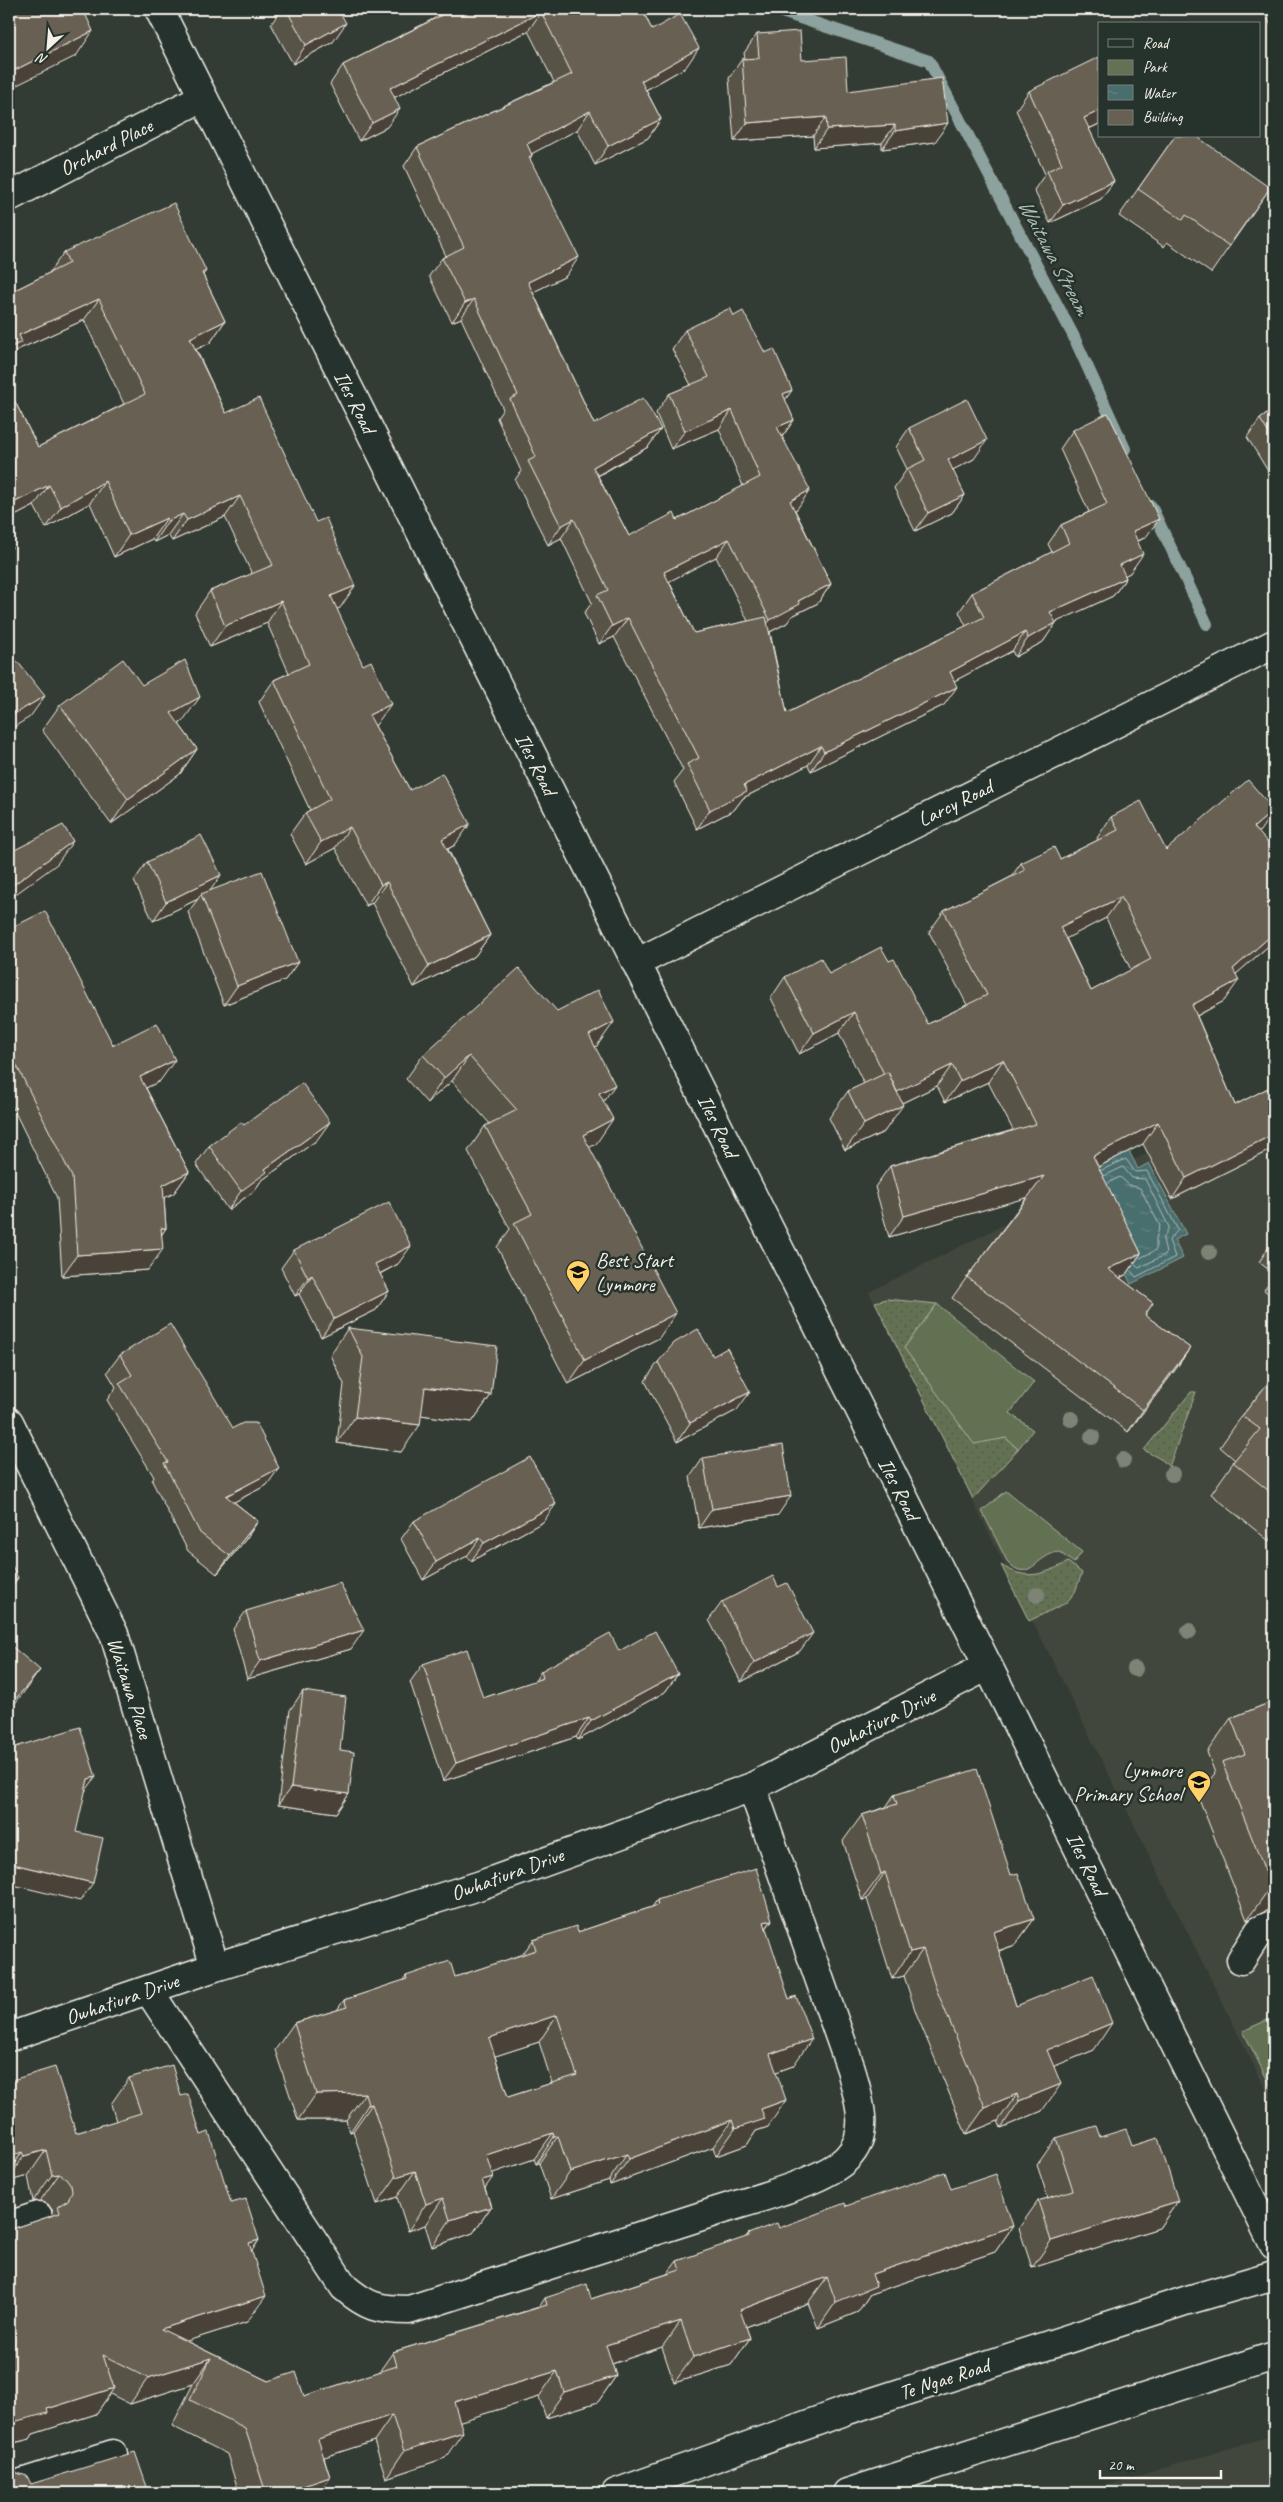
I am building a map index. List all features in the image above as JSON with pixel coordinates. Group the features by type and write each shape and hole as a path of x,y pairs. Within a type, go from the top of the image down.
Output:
{"main road":[{"name":"Iles Road","path":"159,9 988,1666 1274,2245"},
{"name":"Orchard Place","path":"9,197 202,97"},
{"name":"Larcy Road","path":"636,962 1274,644"},
{"name":"Waitawa Place","path":"9,1422 114,1634 215,1967"},
{"name":"Owhatiura Drive","path":"9,2037 215,1967 478,1886 752,1787 988,1666"},
{"path":"149,1991 344,2286 362,2302 384,2310 410,2310 766,2195 828,2173 848,2158 861,2138 862,2114 851,2069 752,1787"},
{"path":"1241,1960 1260,1930 1274,1924"},
{"path":"9,2226 38,2216"},
{"name":"Te Ngae Road","path":"616,2493 848,2410 1188,2300 1274,2275"},
{"path":"848,2493 1274,2356"},
{"path":"9,2487 113,2454"}],"shaded area":[{"name":"Lynmore Primary School","path":"1274,1090 1274,2106 869,1292"},
{"path":"1274,2435 1274,2493 1082,2493 1184,2462"}],"green space":[{"path":"887,1299 937,1304 904,1348 1018,1449 973,1499 875,1302"},
{"path":"937,1304 1034,1382 1010,1413 1033,1430 1018,1449 1006,1438 974,1444 904,1348"},
{"path":"1191,1392 1196,1392 1169,1467 1162,1460 1144,1450"},
{"path":"1006,1491 1082,1552 1074,1563 1059,1552 1051,1554 1027,1570 1015,1568 1007,1561 982,1511"},
{"path":"1068,1562 1082,1573 1075,1592 1066,1603 1029,1621 1001,1565 1027,1575 1042,1573"},
{"path":"1274,2017 1274,2093 1243,2031"}],"water":[{"path":"1129,1151 1138,1169 1149,1163 1186,1234 1174,1240 1183,1258 1131,1284 1078,1176"}],"building":[{"path":"9,9 83,9 93,31 9,73"},
{"path":"286,9 338,9 346,23 306,45"},
{"path":"454,9 642,9 652,30 680,14 699,48 641,81 661,119 608,146 590,111 527,144 532,155 529,157 579,257 528,282 594,424 643,398 661,429 593,467 629,536 674,513 677,520 760,477 732,410 685,431 669,394 709,377 685,330 730,308 734,316 743,311 765,353 774,349 792,390 783,394 794,420 777,427 810,490 790,501 831,584 798,601 800,604 770,620 729,539 664,572 694,633 766,617 787,713 984,617 972,593 1069,543 1061,525 1107,504 1073,430 1108,413 1159,519 1133,531 1143,554 1120,565 1126,578 1050,612 1056,623 1028,638 1025,632 950,672 957,687 824,752 821,746 744,785 747,791 710,810 687,764 699,758 628,618 612,626 597,595 608,590 574,519 561,526 528,461 536,457 510,399 518,395 474,299 465,303 442,258 464,247 417,147 572,74 541,12 390,88 400,109 372,123 343,65"},
{"path":"800,31 802,60 846,57 848,91 942,78 948,123 895,131 895,125 827,129 826,117 747,123 742,59 759,58 757,34"},
{"path":"1098,57 1098,111 1084,118 1114,181 1063,205 1047,171 1062,164 1029,91"},
{"path":"1174,138 1199,138 1270,188 1229,246 1186,215 1183,220 1138,189"},
{"path":"174,203 206,271 202,273 225,321 190,338 226,413 259,398 316,522 326,518 355,586 331,596 363,665 371,661 391,704 369,715 410,790 442,773 470,824 442,839 490,935 429,966 387,882 381,885 350,827 321,842 305,813 330,799 274,680 309,664 281,601 225,626 210,591 273,565 240,496 187,520 183,514 168,521 167,518 129,535 105,481 61,507 49,485 9,505 9,390 38,447 145,394 99,299 19,335 22,342 9,348 9,293 69,263 64,252"},
{"path":"967,399 987,440 948,460 965,495 928,513 907,469 925,460 909,428"},
{"path":"1274,409 1274,442 1260,419"},
{"path":"123,659 142,685 185,660 200,697 171,713 197,749 128,799 60,705"},
{"path":"17,661 45,696 9,717 9,667"},
{"path":"1248,780 1274,810 1254,827 1274,850 1274,933 1233,969 1239,980 1192,1005 1235,1105 1274,1085 1274,1134 1186,1178 1158,1122 1093,1156 1141,1253 1108,1269 1153,1303 1145,1315 1190,1348 1143,1410 967,1277 1044,1176 904,1216 890,1166 1036,1124 1003,1060 960,1081 952,1065 897,1092 888,1072 884,1074 854,1012 814,1033 785,977 821,958 829,974 881,947 889,961 894,959 928,1024 987,995 944,911 1025,870 1021,863 1054,847 1060,859 1118,830 1111,817 1141,801 1166,850","holes":["1121,897 1151,959 1091,991 1060,927"]},
{"path":"63,825 73,841 9,888 9,853"},
{"path":"201,835 221,875 166,902 147,862"},
{"path":"262,871 298,962 237,986 201,894"},
{"path":"45,911 113,1045 157,1023 175,1060 140,1077 189,1172 163,1185 166,1228 161,1228 163,1249 77,1255 72,1177 16,1064 9,1068 9,929"},
{"path":"519,968 557,1011 598,990 614,1022 589,1035 615,1085 599,1093 613,1119 583,1135 676,1313 585,1360 514,1223 532,1214 485,1126 517,1110 469,1056 444,1078 423,1055"},
{"path":"888,1072 903,1105 864,1124 848,1091"},
{"path":"302,1083 330,1122 265,1169 267,1172 241,1191 209,1146 241,1122 244,1125"},
{"path":"389,1202 411,1246 375,1264 389,1291 334,1319 312,1275 308,1278 294,1250"},
{"path":"170,1324 233,1428 243,1423 256,1423 279,1468 226,1496 258,1521 230,1556 200,1533 164,1463 168,1462 119,1383 132,1375 120,1355"},
{"path":"348,1328 497,1346 491,1395 425,1387 420,1425 355,1417 363,1357"},
{"path":"698,1329 713,1356 727,1348 750,1392 690,1423 658,1362 674,1343"},
{"path":"1274,1375 1274,1495 1233,1462 1260,1429 1242,1416"},
{"path":"783,1445 791,1496 712,1509 703,1458"},
{"path":"530,1457 556,1504 484,1543 480,1538 436,1562 414,1521"},
{"path":"9,1559 18,1578 9,1582"},
{"path":"773,1576 778,1587 787,1583 813,1633 754,1663 722,1602"},
{"path":"340,1583 364,1630 260,1661 246,1611"},
{"path":"655,1631 678,1674 591,1721 589,1718 456,1763 423,1664 467,1649 483,1698 543,1678 541,1671 610,1633 619,1651"},
{"path":"9,1644 40,1670 9,1707"},
{"path":"303,1691 346,1697 340,1750 354,1752 349,1794 291,1787"},
{"path":"1274,1701 1274,1885 1271,1886 1222,1762 1245,1754 1231,1718"},
{"path":"80,1727 96,1777 88,1779 76,1832 103,1838 93,1883 9,1863 9,1749"},
{"path":"977,1769 1011,1875 1018,1873 1034,1919 993,1932 1016,2006 1093,1975 1112,2023 1047,2050 1061,2084 1019,2101 1017,2094 985,2107 935,1986 923,1949 910,1952 885,1872 881,1874 862,1815 897,1804 894,1795"},
{"path":"756,1868 772,1920 764,1922 789,1999 796,1996 812,2039 770,2054 786,2100 761,2109 765,2119 735,2129 732,2120 629,2159 627,2154 570,2172 558,2136 554,2137 553,2133 486,2155 493,2177 482,2180 491,2207 450,2220 443,2198 426,2204 415,2171 396,2177 372,2104 368,2105 365,2093 316,2094 294,2023 347,2007 344,2000 407,1979 406,1976 450,1961 455,1977 536,1950 533,1940 576,1926 578,1932 658,1905 657,1900","holes":["557,2015 577,2075 508,2097 489,2038"]},
{"path":"172,2065 181,2096 188,2094 201,2135 209,2132 231,2203 246,2199 259,2240 249,2243 266,2296 161,2329 268,2381 296,2372 304,2396 397,2366 393,2352 547,2305 545,2298 587,2284 591,2299 680,2270 677,2261 749,2236 748,2234 777,2223 779,2228 845,2203 846,2206 945,2172 951,2189 996,2174 1013,2226 872,2274 876,2286 836,2302 827,2277 740,2310 750,2338 693,2357 681,2321 606,2345 616,2376 564,2392 557,2371 454,2402 463,2432 404,2451 392,2415 318,2439 330,2477 282,2493 266,2493 245,2428 190,2400 211,2358 148,2378 103,2355 114,2388 47,2409 48,2413 9,2423 9,2230 60,2213 58,2206 68,2200 72,2192 71,2185 66,2178 59,2174 52,2175 46,2150 24,2156 22,2152 9,2157 9,2081 55,2067 76,2133 141,2113 129,2078"},
{"path":"1096,2126 1100,2137 1126,2129 1132,2146 1158,2138 1178,2201 1051,2241 1038,2201 1073,2190 1056,2138"},
{"path":"9,2442 15,2452 12,2458 13,2466 17,2473 27,2476 31,2484 135,2452 149,2493 9,2493"}],"waterway":[{"name":"Waitawa Stream","path":"773,9 929,61 1073,335 1125,449"},
{"name":"Waitawa Stream","path":"1151,506 1207,624"}],"place":[{"name":"Best Start Lynmore","path":"578,1293"},
{"name":"Lynmore Primary School","path":"1199,1803"}]}
